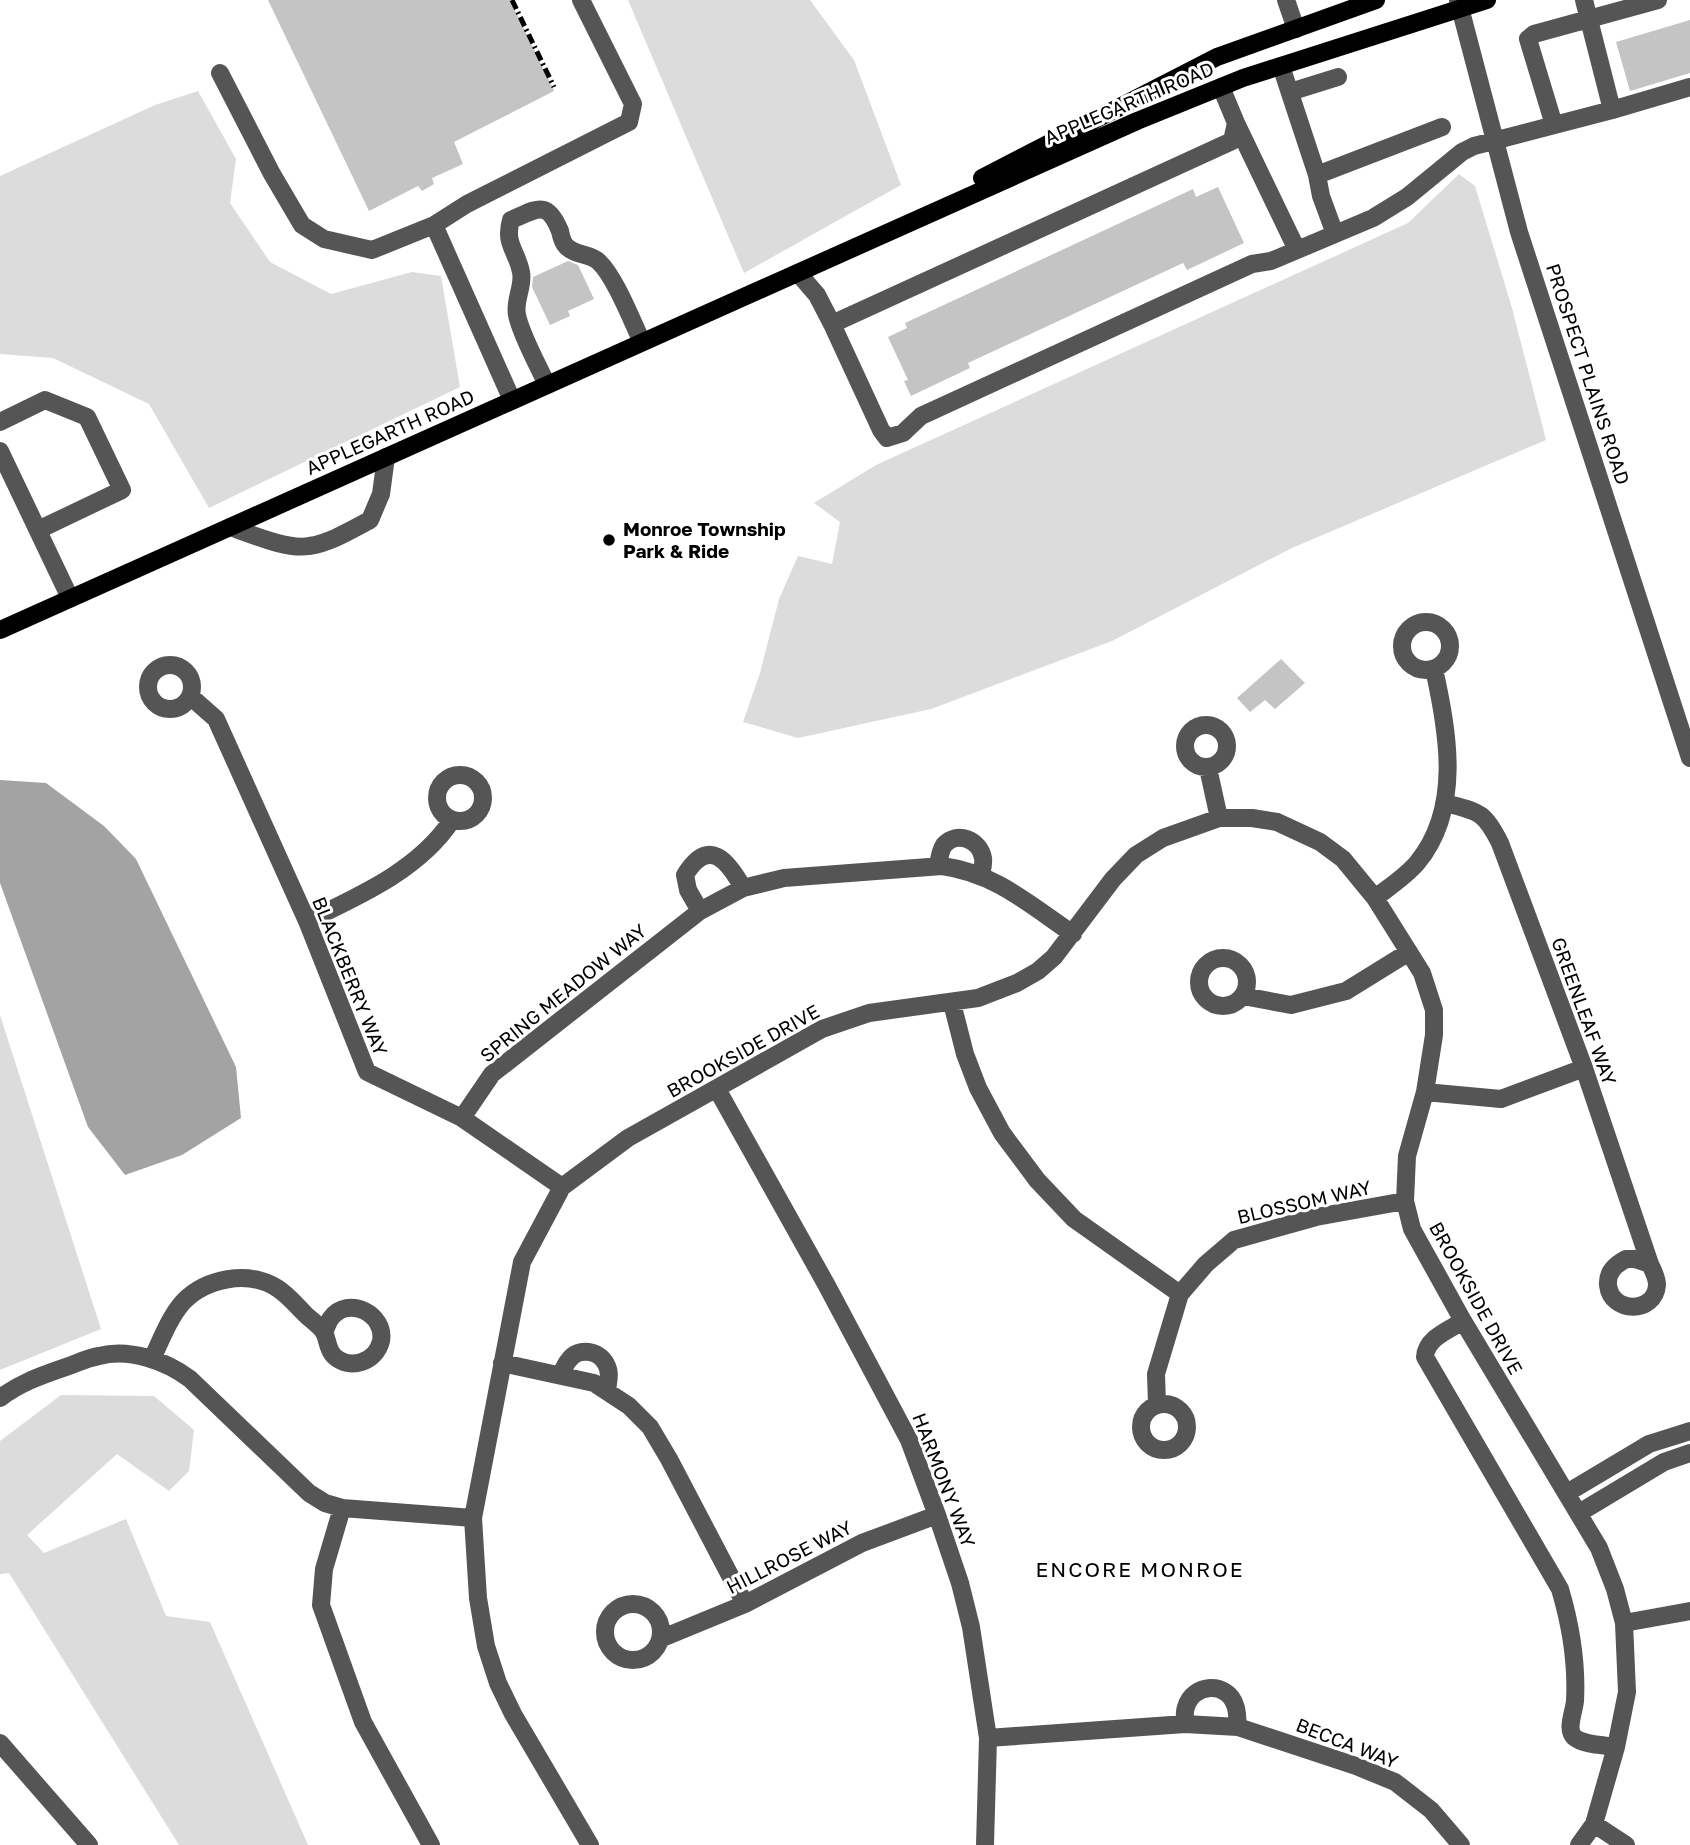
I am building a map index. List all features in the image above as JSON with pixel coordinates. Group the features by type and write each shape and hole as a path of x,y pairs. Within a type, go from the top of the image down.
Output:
{"main road":[{"name":"APPLEGARTH ROAD","path":"798,272 1217,57 1376,0"},
{"name":"APPLEGARTH ROAD","path":"0,630 1137,121 1221,87 1459,4 1487,0"}],"street":[{"path":"220,73 272,174 302,225 324,239 372,250 434,225 467,204 629,122 633,104 581,0"},
{"path":"1286,0 1296,29"},
{"path":"1584,0 1612,110"},
{"path":"1554,125 1528,39 1534,34 1658,0"},
{"name":"PROSPECT PLAINS ROAD","path":"1459,4 1519,232 1690,758"},
{"path":"1281,66 1335,234"},
{"path":"1290,92 1338,77"},
{"path":"1221,87 1297,250"},
{"path":"798,272 817,295 881,430 887,438 895,437 921,416 1252,264 1271,261 1387,210 1428,182 1462,152 1495,140 1690,87"},
{"path":"832,324 1232,141 1236,123"},
{"path":"1317,175 1442,127"},
{"path":"547,385 517,316 516,302 522,280 521,270 507,233 511,220 537,208 548,210 554,216 565,246 578,254 598,260 607,271 642,342"},
{"path":"434,225 512,400"},
{"path":"0,422 45,400 87,416 122,490 38,530"},
{"path":"0,451 70,598"},
{"path":"230,527 285,544 308,547 333,539 370,520 381,494 386,457"},
{"path":"1375,898 1418,862 1432,838 1445,803 1448,759 1444,713 1434,669"},
{"name":"BLACKBERRY WAY","path":"190,696 216,719 307,922 367,1072 462,1118 562,1187"},
{"path":"1208,768 1219,818"},
{"name":"GREENLEAF WAY","path":"1445,803 1474,810 1489,821 1500,843 1584,1068 1650,1264"},
{"name":"BROOKSIDE DRIVE","path":"590,1845 513,1714 498,1683 486,1646 478,1598 473,1518 522,1262 562,1187 628,1138 822,1029 869,1013 978,998 1017,983 1038,971 1054,957 1114,878 1136,855 1163,838 1219,818 1277,822 1320,842 1343,859 1375,898 1428,985 1434,1010 1434,1035 1424,1092 1407,1156 1405,1201 1412,1229 1599,1548 1615,1589 1624,1623 1628,1692 1594,1824 1579,1845"},
{"path":"307,922 376,888 439,840 452,820"},
{"path":"938,866 943,846 951,839 961,837 971,840 978,848 983,858 981,875"},
{"path":"699,911 688,890 685,875 691,865 702,857 711,855 723,858 743,888"},
{"name":"SPRING MEADOW WAY","path":"462,1118 492,1074 699,911 743,888 785,878 938,866 966,869 981,875 1073,934"},
{"path":"1243,996 1291,1006 1346,990 1409,952"},
{"path":"951,1003 965,1054 978,1087 1002,1133 1037,1180 1074,1219 1180,1294"},
{"path":"1424,1092 1501,1099 1584,1068"},
{"name":"HARMONY WAY","path":"717,1089 909,1440 937,1516 960,1583 971,1627 988,1738 985,1845"},
{"name":"BLOSSOM WAY","path":"1157,1405 1156,1374 1180,1294 1206,1264 1234,1240 1317,1217 1405,1201"},
{"path":"152,1359 172,1318 183,1303 199,1289 221,1281 247,1277 279,1289 324,1333"},
{"path":"1464,1321 1429,1342 1425,1348 1425,1357 1560,1589 1575,1667 1574,1711 1570,1729 1572,1735 1578,1740 1616,1747"},
{"path":"561,1375 569,1358 578,1353 589,1352 606,1362 609,1373 607,1391"},
{"path":"0,1398 26,1381 100,1355 120,1354 152,1359 176,1368 190,1378 309,1493 325,1503 342,1508 473,1518"},
{"path":"502,1363 594,1383 629,1406 650,1427 745,1604"},
{"path":"1567,1493 1649,1444 1690,1431"},
{"path":"1579,1513 1664,1462 1690,1454"},
{"path":"342,1508 324,1569 321,1605 363,1722 431,1845"},
{"name":"HILLROSE WAY","path":"660,1639 745,1604 862,1543 937,1516"},
{"path":"1624,1623 1690,1611"},
{"path":"1185,1724 1185,1706 1195,1693 1204,1688 1212,1688 1230,1696 1235,1706 1238,1727"},
{"name":"BECCA WAY","path":"988,1738 1185,1724 1238,1727 1356,1766 1395,1782 1431,1810 1461,1845"},
{"path":"0,1743 89,1845"},
{"path":"1594,1824 1626,1845"}],"shaded area":[{"path":"628,0 810,0 854,60 901,185 744,273"},
{"path":"198,91 236,159 230,203 270,262 331,294 412,272 441,276 460,387 209,508 149,404 53,358 0,354 0,176 155,105"},
{"path":"1459,174 1475,186 1512,308 1546,440 1292,548 1112,641 931,709 798,738 743,722 760,673 779,599 798,556 832,564 840,522 814,503 876,465 1408,223"},
{"path":"0,780 46,783 104,826 136,859 236,1067 241,1118 182,1155 125,1175 88,1127 0,883"},
{"path":"0,1015 101,1329 0,1370"},
{"path":"61,1395 154,1396 194,1430 189,1471 169,1491 117,1454 27,1535 44,1553 126,1519 166,1616 210,1622 308,1845 179,1845 9,1573 0,1574 0,1441"}],"building":[{"path":"268,0 510,0 554,91 454,142 463,164 432,178 434,184 422,191 418,186 369,211"},
{"path":"1690,20 1690,73 1630,91 1616,42"},
{"path":"1218,187 1244,243 1187,270 1183,263 968,363 970,368 911,396 904,381 908,380 888,337 907,328 905,323 1193,189 1196,197"},
{"path":"568,261 578,265 594,299 568,311 570,316 550,325 532,287 533,277"},
{"path":"1281,659 1305,683 1275,709 1265,700 1250,712 1237,698"}],"railway":[{"path":"512,0 554,87"}],"place":[{"name":"Monroe Township Park & Ride","path":"609,540"}],"district":[{"name":"ENCORE MONROE","path":"1140,1570"}]}
